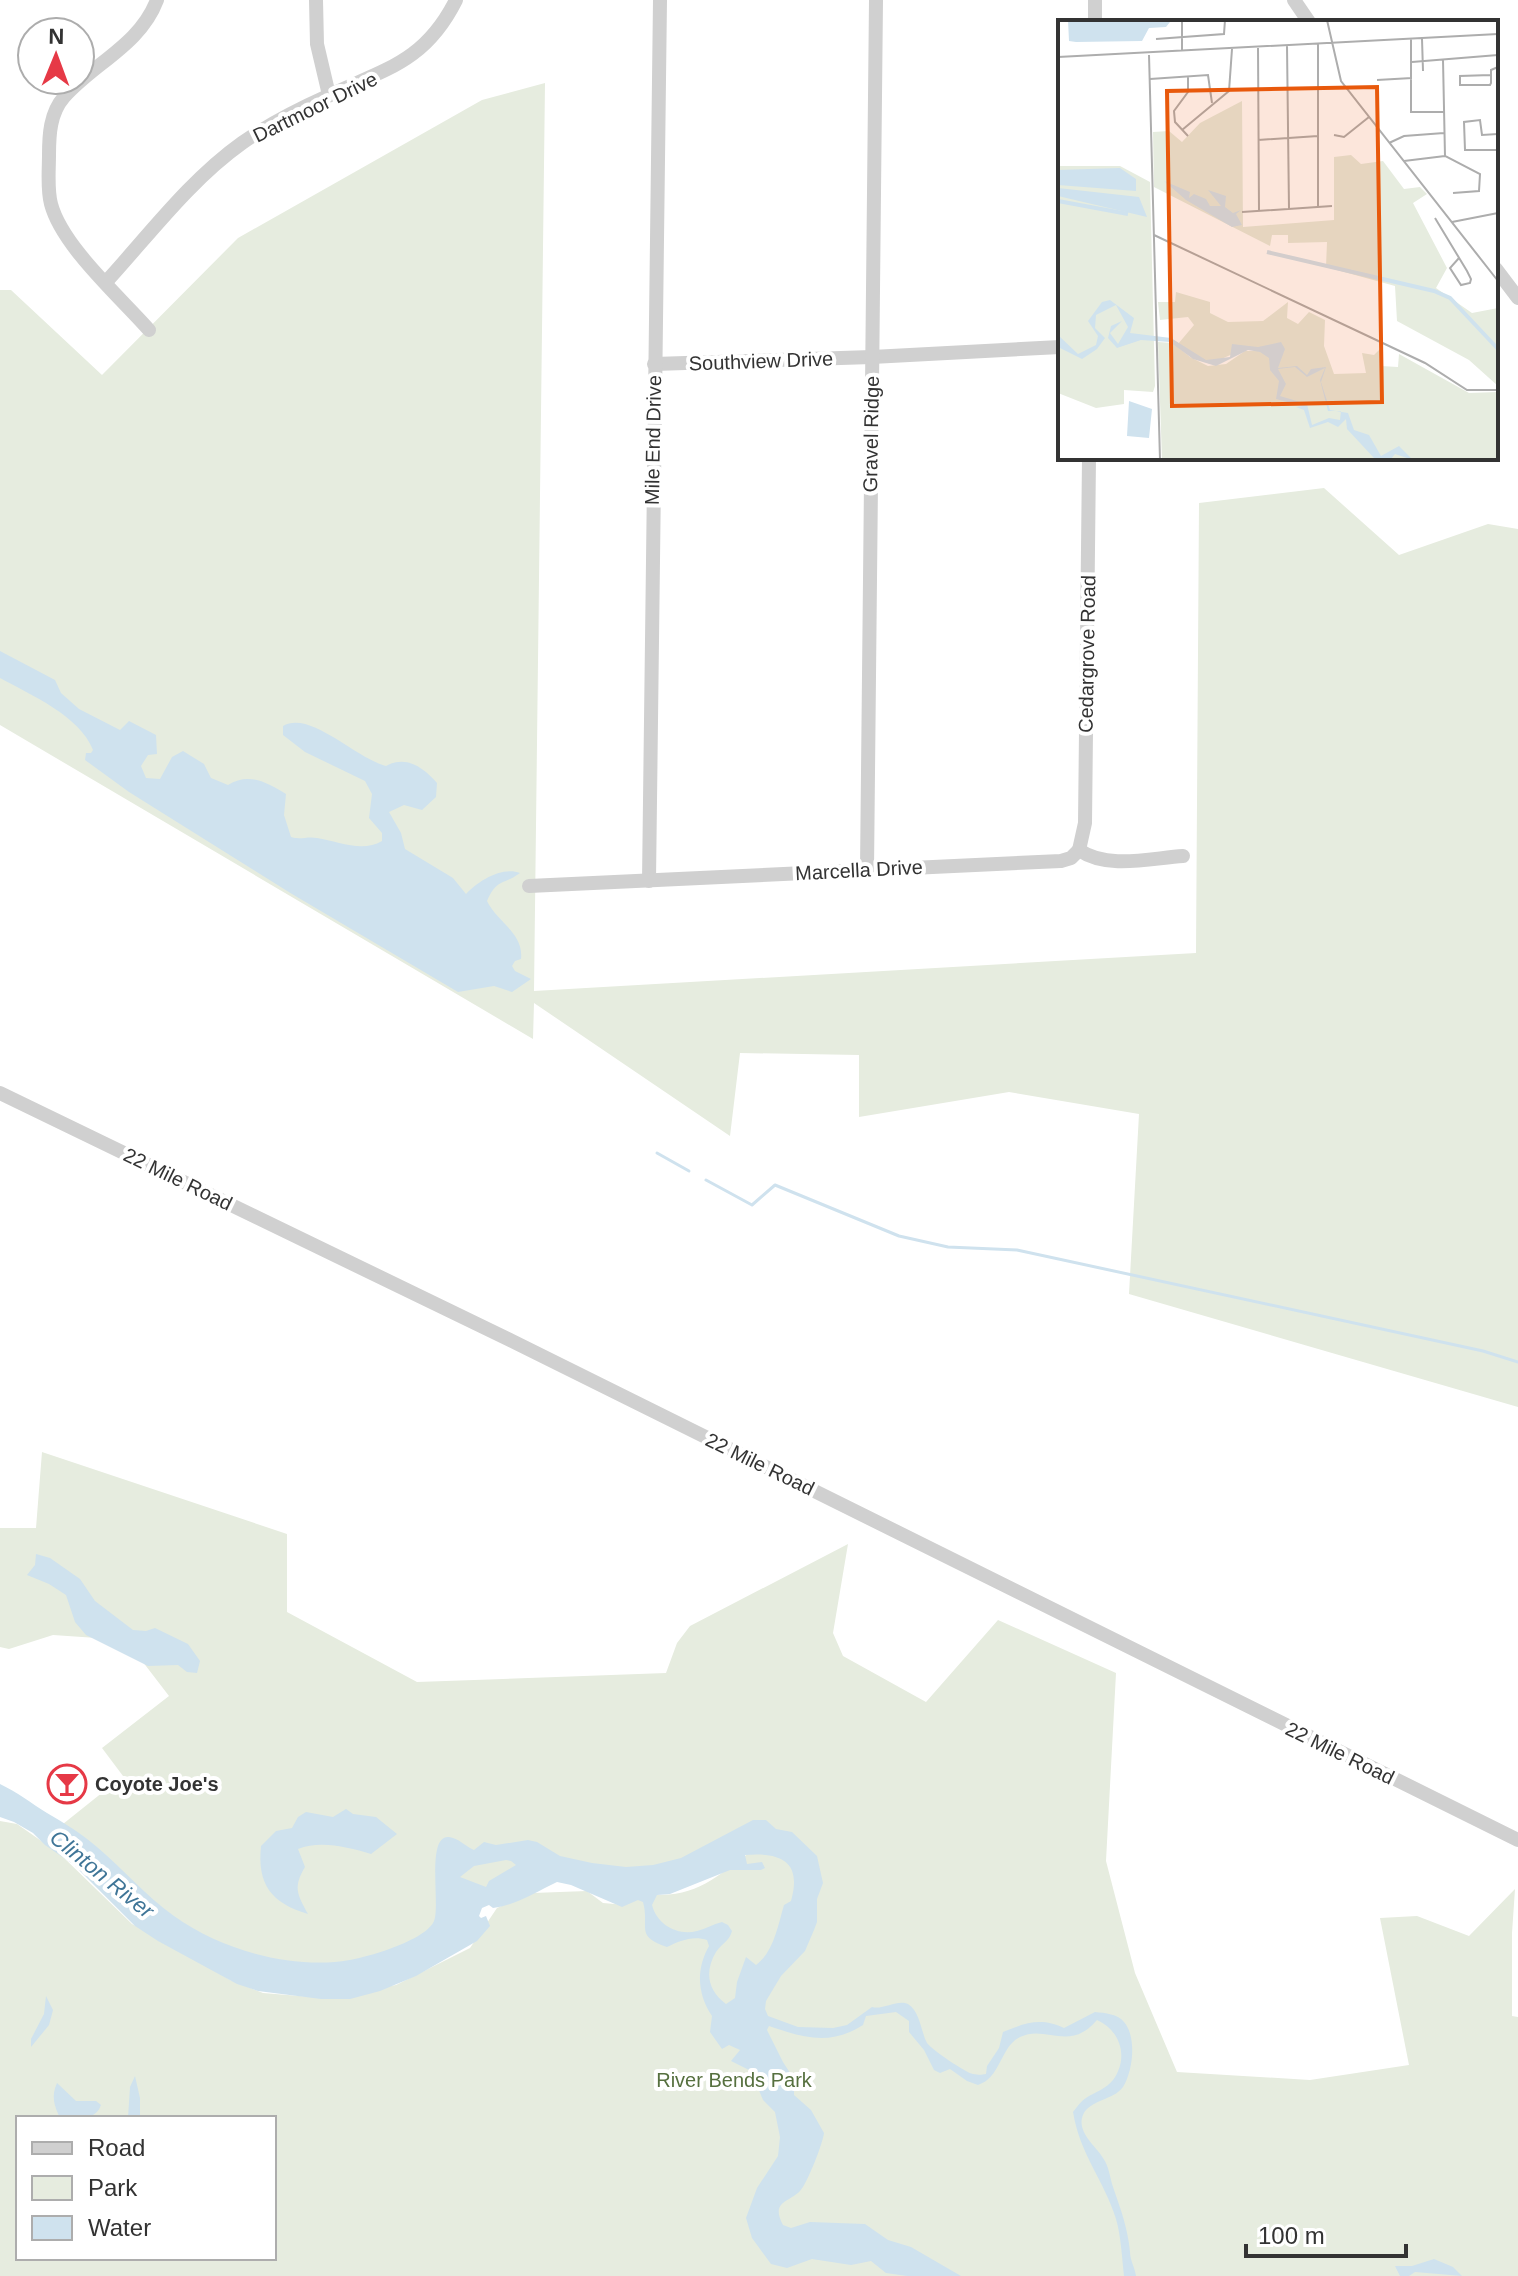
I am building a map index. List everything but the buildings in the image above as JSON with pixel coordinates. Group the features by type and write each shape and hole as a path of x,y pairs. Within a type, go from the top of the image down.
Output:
{"street":[{"path":"149,330 76,249 56,220 48,190 52,117 63,98 119,51 144,24 157,0"},
{"path":"316,0 317,44 329,95"},
{"name":"Dartmoor Drive","path":"106,282 212,167 253,136 329,95 381,75 409,57 440,26 456,0"},
{"name":"Mile End Drive","path":"649,881 660,0"},
{"name":"Gravel Ridge","path":"867,869 876,0"},
{"path":"1294,0 1308,20"},
{"path":"1498,272 1518,298"},
{"name":"Southview Drive","path":"654,364 1058,347"},
{"name":"Cedargrove Road","path":"1079,850 1085,823 1089,460"},
{"path":"1079,850 1090,857 1113,861 1183,856"},
{"name":"Marcella Drive","path":"529,886 1061,861 1071,858 1079,850"},
{"name":"22 Mile Road","path":"0,1093 510,1340 1518,1840"}],"green space":[{"path":"545,83 534,991 1196,953 1199,503 1324,488 1399,555 1488,524 1518,529 1518,1407 1129,1294 1139,1114 1009,1092 859,1117 859,1055 740,1053 730,1136 534,1003 533,1039 0,725 0,290 11,290 102,375 238,238 482,100"},
{"name":"River Bends Park","path":"42,1452 287,1534 287,1612 417,1682 666,1673 677,1643 690,1626 848,1544 833,1633 843,1656 926,1702 998,1620 1116,1673 1106,1861 1135,1973 1177,2072 1310,2080 1409,2065 1380,1918 1417,1916 1469,1936 1515,1889 1512,2016 1518,2017 1518,2276 0,2276 0,1821 17,1824 60,1854 132,1924 230,1980 263,1993 324,1998 396,1985 470,1948 497,1908 533,1893 587,1891 603,1903 626,1905 639,1893 527,1877 393,1965 283,1981 166,1928 53,1832 123,1776 102,1748 169,1696 126,1640 53,1635 9,1649 0,1647 0,1528 36,1528","holes":["757,1847 717,1877 676,1894 642,1893"]}],"water":[{"path":"0,651 55,680 61,693 79,709 120,730 129,721 156,735 157,754 148,755 141,766 146,778 160,779 172,757 183,751 204,764 211,778 228,785 243,779 257,780 286,794 284,815 291,837 366,846 382,841 382,833 369,818 372,794 365,781 305,752 283,735 283,726 306,724 386,766 400,762 414,764 437,783 436,797 422,810 404,805 389,812 401,833 405,849 453,878 466,894 491,876 513,871 520,873 498,885 487,901 518,942 521,959 512,966 515,971 531,979 512,992 494,986 458,992 292,894 129,792 85,760 86,753 93,750 77,727 40,699 0,678"},
{"path":"36,1554 50,1558 80,1579 95,1601 133,1630 155,1628 188,1644 200,1661 197,1673 187,1672 178,1665 148,1666 86,1635 75,1622 66,1595 27,1575 35,1565"},
{"name":"Clinton River","path":"0,1784 85,1837 154,1900 192,1927 230,1946 272,1958 314,1962 345,1961 374,1954 405,1943 428,1929 436,1912 436,1855 444,1838 456,1839 474,1850 484,1842 496,1845 528,1840 560,1856 626,1867 681,1858 753,1820 766,1820 776,1829 792,1832 817,1856 823,1883 817,1899 814,1930 805,1951 781,1976 766,2001 768,2016 798,2027 833,2028 847,2025 872,2007 908,2004 915,2012 930,2046 963,2070 980,2075 986,2074 1003,2032 1011,2029 1040,2022 1064,2028 1095,2012 1107,2013 1124,2022 1132,2045 1126,2080 1114,2095 1086,2110 1082,2127 1108,2168 1126,2227 1136,2276 1124,2276 1116,2219 1081,2141 1073,2112 1084,2099 1113,2080 1121,2063 1117,2038 1097,2020 1077,2035 1030,2034 1020,2037 1008,2048 991,2076 978,2085 950,2069 940,2073 934,2070 924,2050 909,2032 909,2021 896,2012 866,2016 863,2025 851,2032 828,2038 794,2034 769,2026 767,2030 794,2079 794,2095 811,2110 824,2133 803,2187 780,2207 783,2225 791,2228 810,2222 865,2224 888,2240 911,2247 961,2276 886,2273 871,2261 851,2265 812,2259 787,2268 771,2264 752,2238 746,2218 757,2188 778,2156 780,2137 775,2112 763,2100 751,2071 731,2061 740,2050 729,2045 722,2049 710,2032 712,2016 703,1999 700,1981 709,1946 707,1940 691,1938 667,1947 650,1939 645,1930 643,1902 638,1900 622,1907 557,1882 510,1904 482,1908 479,1916 486,1916 490,1926 477,1941 416,1976 380,1991 350,1999 321,1999 258,1991 237,1984 135,1926 74,1865 33,1833 0,1817","holes":["745,1855 769,1855 786,1862 794,1877 794,1888 791,1901 784,1905 767,1953 756,1965 746,1957 735,1998 726,2004 715,1993 709,1974 712,1959 731,1935 728,1925 722,1922 697,1931 683,1932 663,1923 652,1905 657,1895 670,1894 730,1870 765,1868 762,1862 747,1864","506,1860 516,1865 489,1881 486,1887 460,1877 474,1866"]},
{"path":"346,1809 353,1814 376,1817 397,1834 371,1854 325,1845 298,1849 305,1867 298,1890 308,1914 284,1904 264,1881 261,1846 276,1831 292,1828 298,1817 306,1812 333,1817"},
{"path":"46,1996 53,2010 49,2025 31,2047 31,2039 44,2014"},
{"path":"135,2076 140,2116 128,2116 130,2087"},
{"path":"57,2083 76,2101 96,2101 101,2105 91,2116 59,2116 54,2092"},
{"path":"1434,2259 1453,2267 1462,2276 1415,2272 1400,2276 1395,2266 1412,2266"}],"waterway":[{"path":"657,1153 689,1171"},
{"path":"706,1180 752,1205 775,1185 899,1236 948,1247 1017,1250 1483,1351 1518,1362"}],"place":[{"name":"Coyote Joe's","path":"67,1784"}]}
